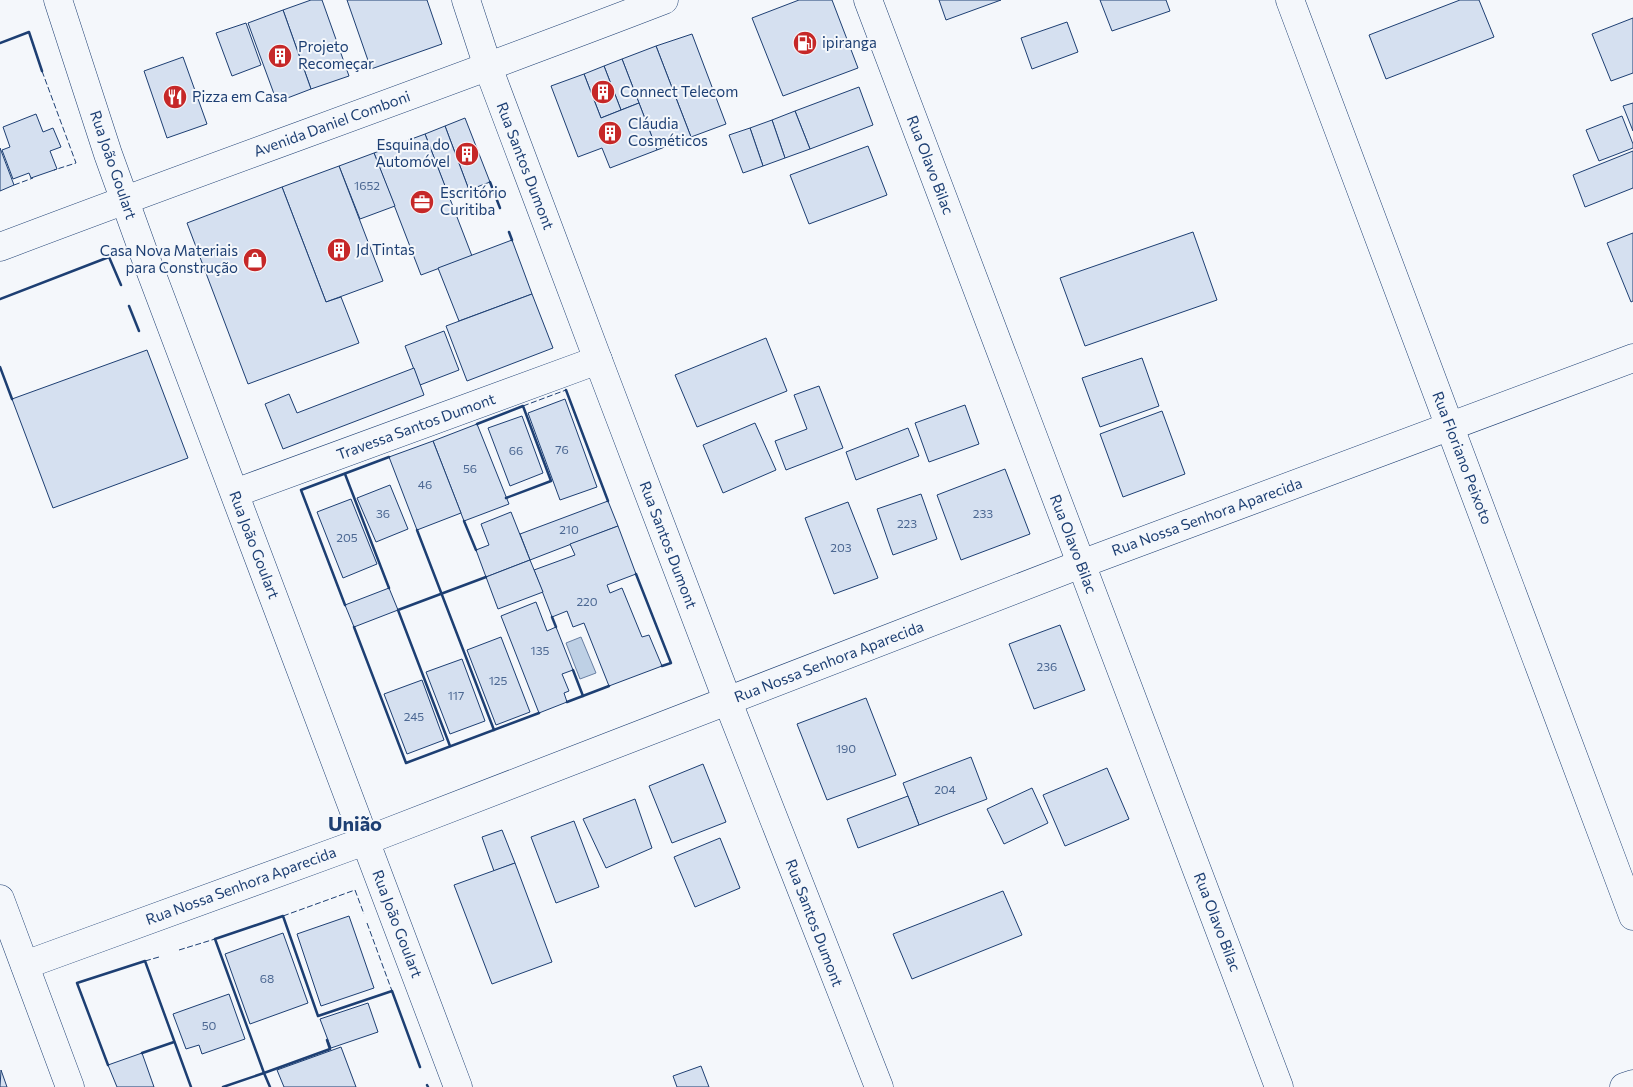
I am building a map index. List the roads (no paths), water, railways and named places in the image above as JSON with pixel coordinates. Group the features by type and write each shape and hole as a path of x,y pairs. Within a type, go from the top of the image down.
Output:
{"street":[{"name":"Rua João Goulart","path":"58,0 124,200 458,1087"},
{"name":"Rua Santos Dumont","path":"466,0 488,67 598,360 728,702 878,1087"},
{"name":"Avenida Daniel Comboni","path":"0,247 664,0"},
{"name":"Rua Olavo Bilac","path":"868,0 1279,1087"},
{"name":"Rua Floriano Peixoto","path":"1290,0 1633,916"},
{"name":"Rua Nossa Senhora Aparecida","path":"25,965 366,841 1081,564 1633,358"},
{"name":"Travessa Santos Dumont","path":"235,493 598,360"},
{"path":"0,899 70,1087"},
{"path":"1624,1087 1633,1084"}],"water":[{"path":"581,637 596,673 580,679 566,643"}],"place":[{"name":"ipiranga","path":"805,43"},
{"name":"Projeto Recomeçar","path":"280,56"},
{"name":"Connect Telecom","path":"603,92"},
{"name":"Pizza em Casa","path":"175,97"},
{"name":"Cláudia Cosméticos","path":"610,133"},
{"name":"Esquina do Automóvel","path":"467,154"},
{"name":"Escritório Curitiba","path":"422,202"},
{"name":"Jd Tintas","path":"339,250"},
{"name":"Casa Nova Materiais para Construção","path":"255,260"}],"district":[{"name":"União","path":"355,824"}]}
